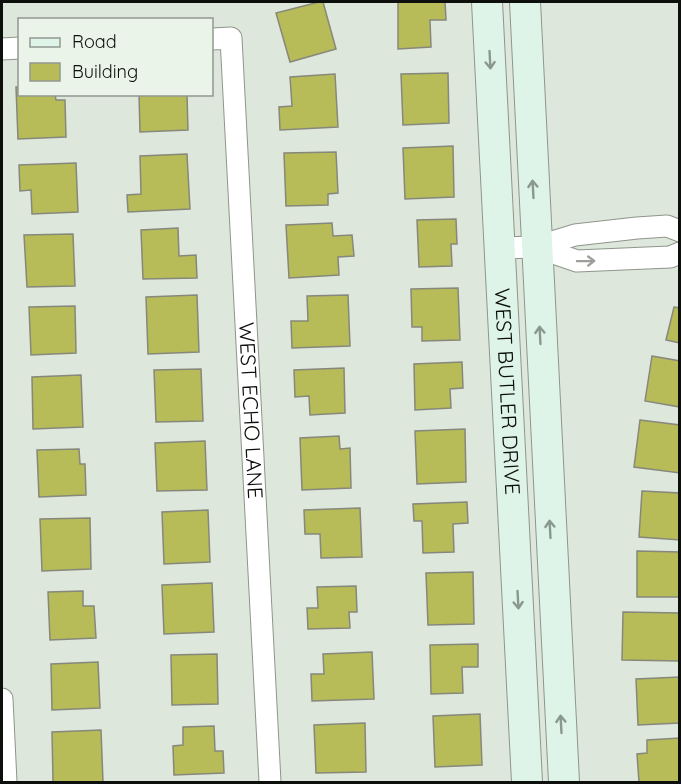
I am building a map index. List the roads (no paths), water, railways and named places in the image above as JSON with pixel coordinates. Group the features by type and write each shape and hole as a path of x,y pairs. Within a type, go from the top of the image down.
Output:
{"street":[{"name":"WEST BUTLER DRIVE","path":"487,2 527,783"},
{"name":"WEST BUTLER DRIVE","path":"525,2 564,783"},
{"name":"WEST ECHO LANE","path":"221,39 270,783"},
{"path":"2,49 18,48"},
{"path":"499,248 536,247 575,235 637,228 667,226 680,231"},
{"path":"637,228 638,258"},
{"path":"536,247 577,261 670,257 680,253"},
{"path":"2,699 6,783"}]}
